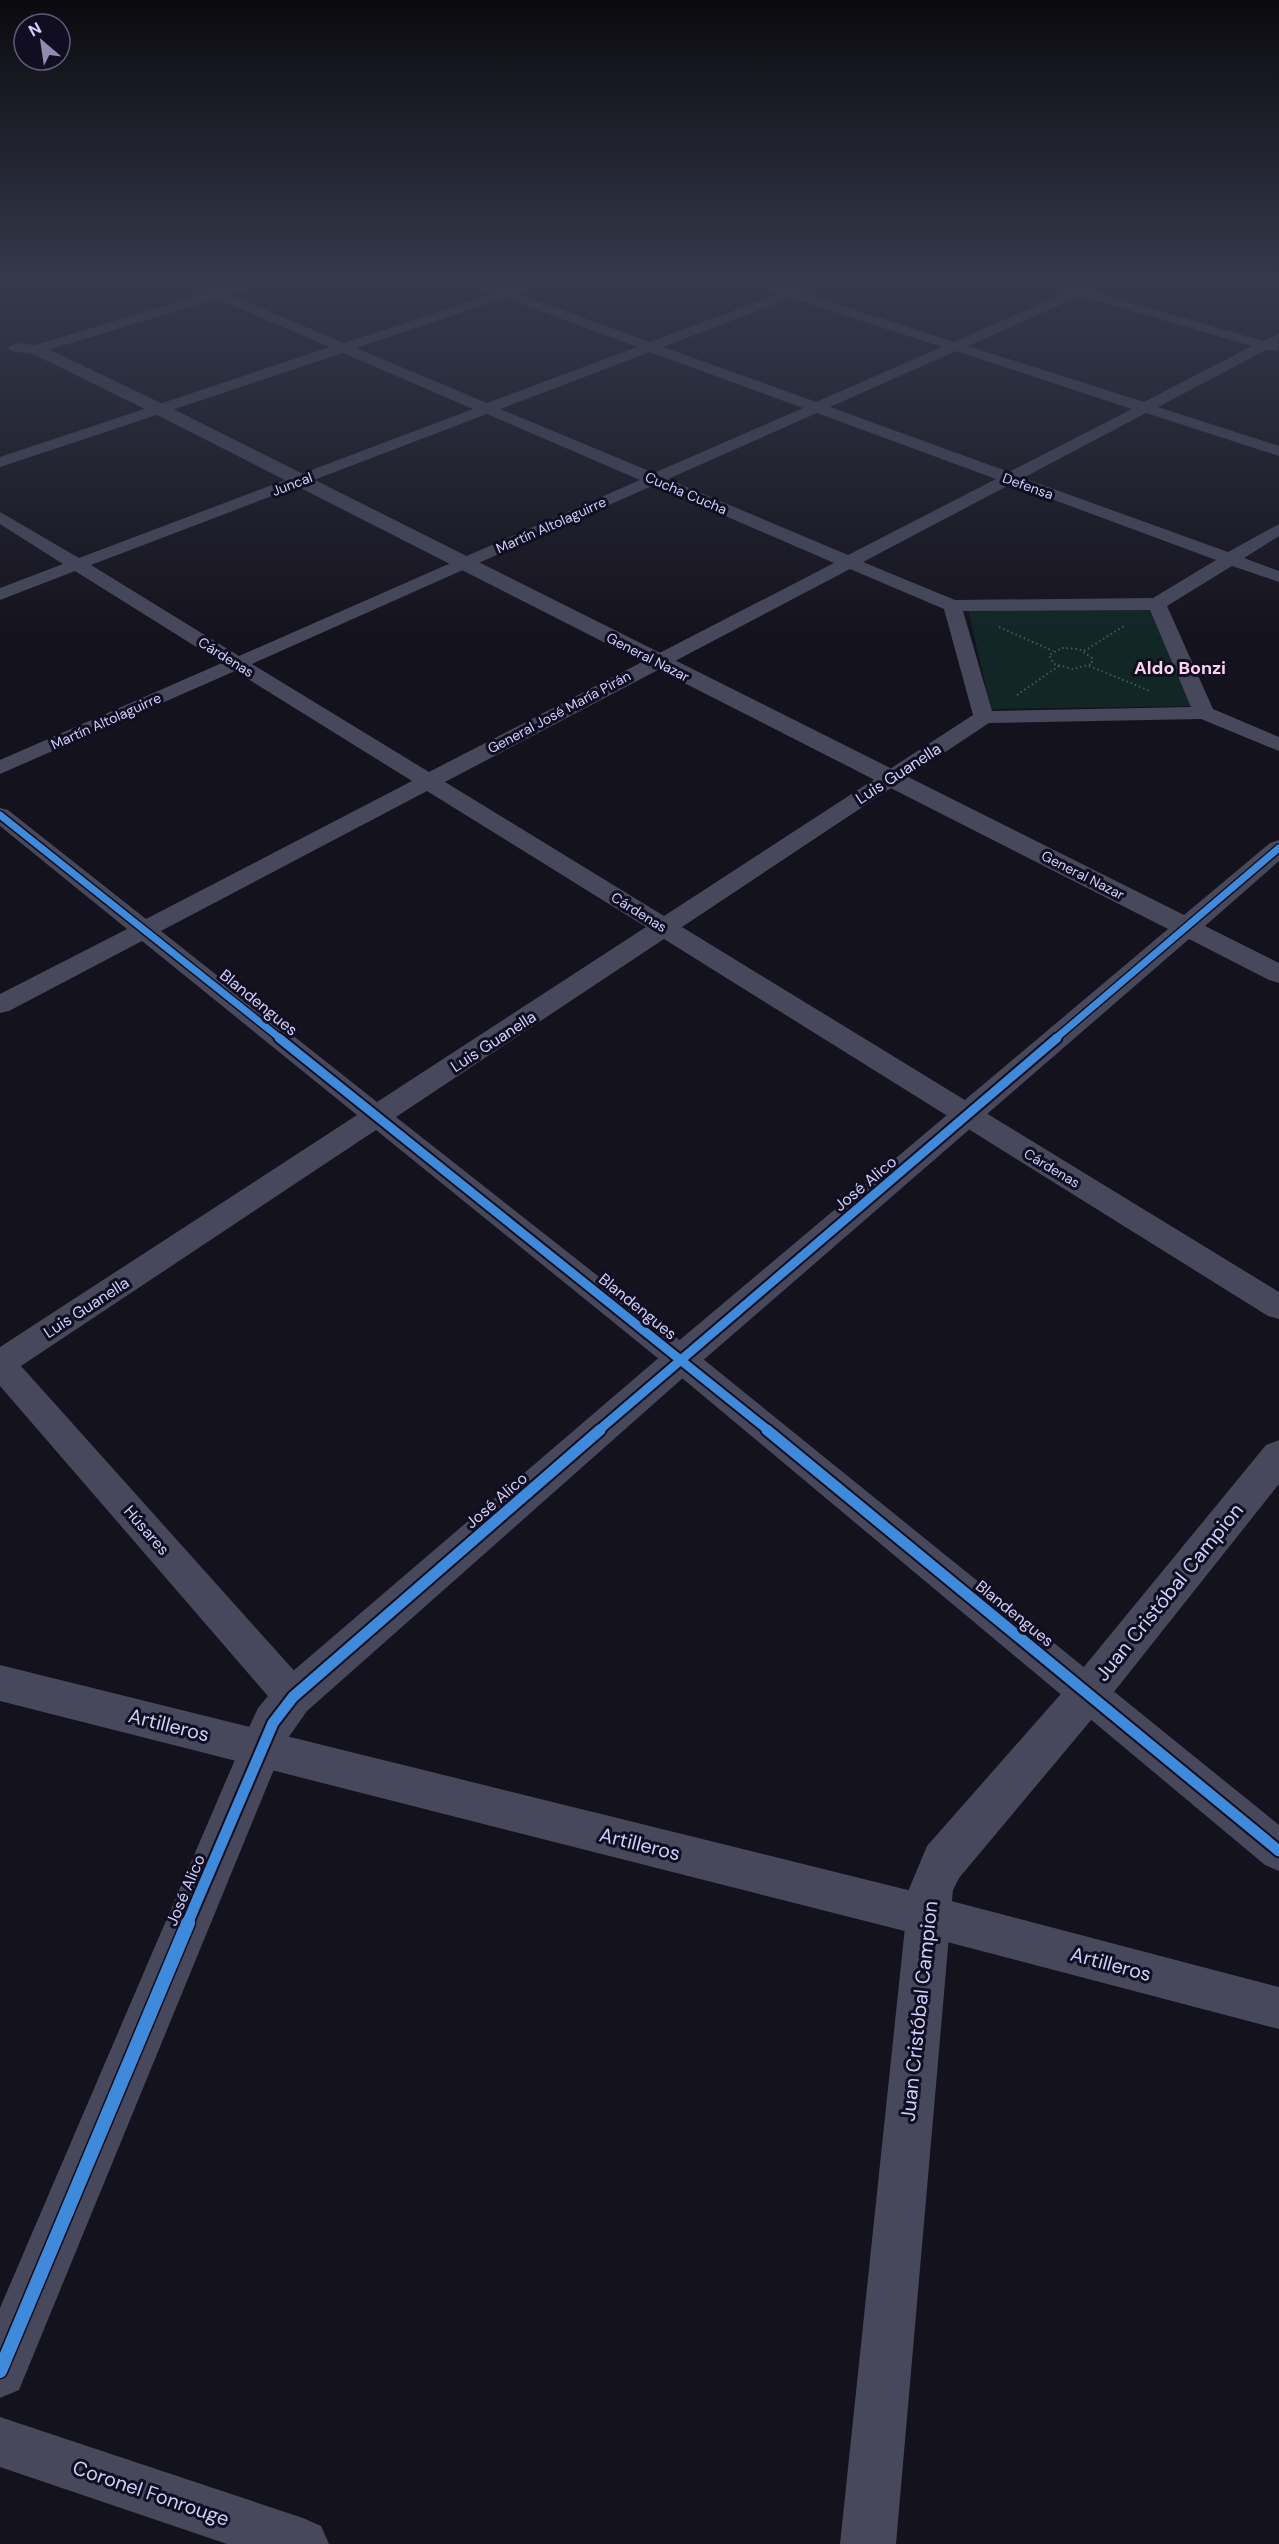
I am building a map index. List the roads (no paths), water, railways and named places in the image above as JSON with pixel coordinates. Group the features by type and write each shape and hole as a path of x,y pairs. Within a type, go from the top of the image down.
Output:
{"street":[{"name":"General Nazar","path":"140,401 1279,974"},
{"path":"0,462 184,401"},
{"name":"Cucha Cucha","path":"467,401 952,606"},
{"name":"Juncal","path":"0,594 509,401"},
{"name":"Defensa","path":"796,401 1279,577"},
{"name":"Martín Altolaguirre","path":"0,768 833,401"},
{"path":"1121,401 1279,451"},
{"name":"General José María Pirán","path":"0,1005 1006,478 1159,401"},
{"name":"Cárdenas","path":"0,517 1279,1307"},
{"path":"1279,529 1157,604 952,606 984,717 1204,713 1279,745"},
{"path":"1157,604 1204,713"},
{"name":"Luis Guanella","path":"0,1363 378,1117 984,717"},
{"name":"Blandengues","path":"0,814 681,1359 1279,1851"},
{"name":"José Alico","path":"0,2371 261,1749 273,1723 293,1696 681,1359 1279,848"},
{"name":"Húsares","path":"0,1363 293,1696"},
{"name":"Juan Cristóbal Campion","path":"868,2544 931,1889 943,1862 1089,1693 1279,1456"},
{"name":"Artilleros","path":"0,1683 928,1916 1279,2008"},
{"name":"Coronel Fonrouge","path":"0,2442 303,2544"}],"district":[{"name":"Aldo Bonzi","path":"1180,668"}]}
